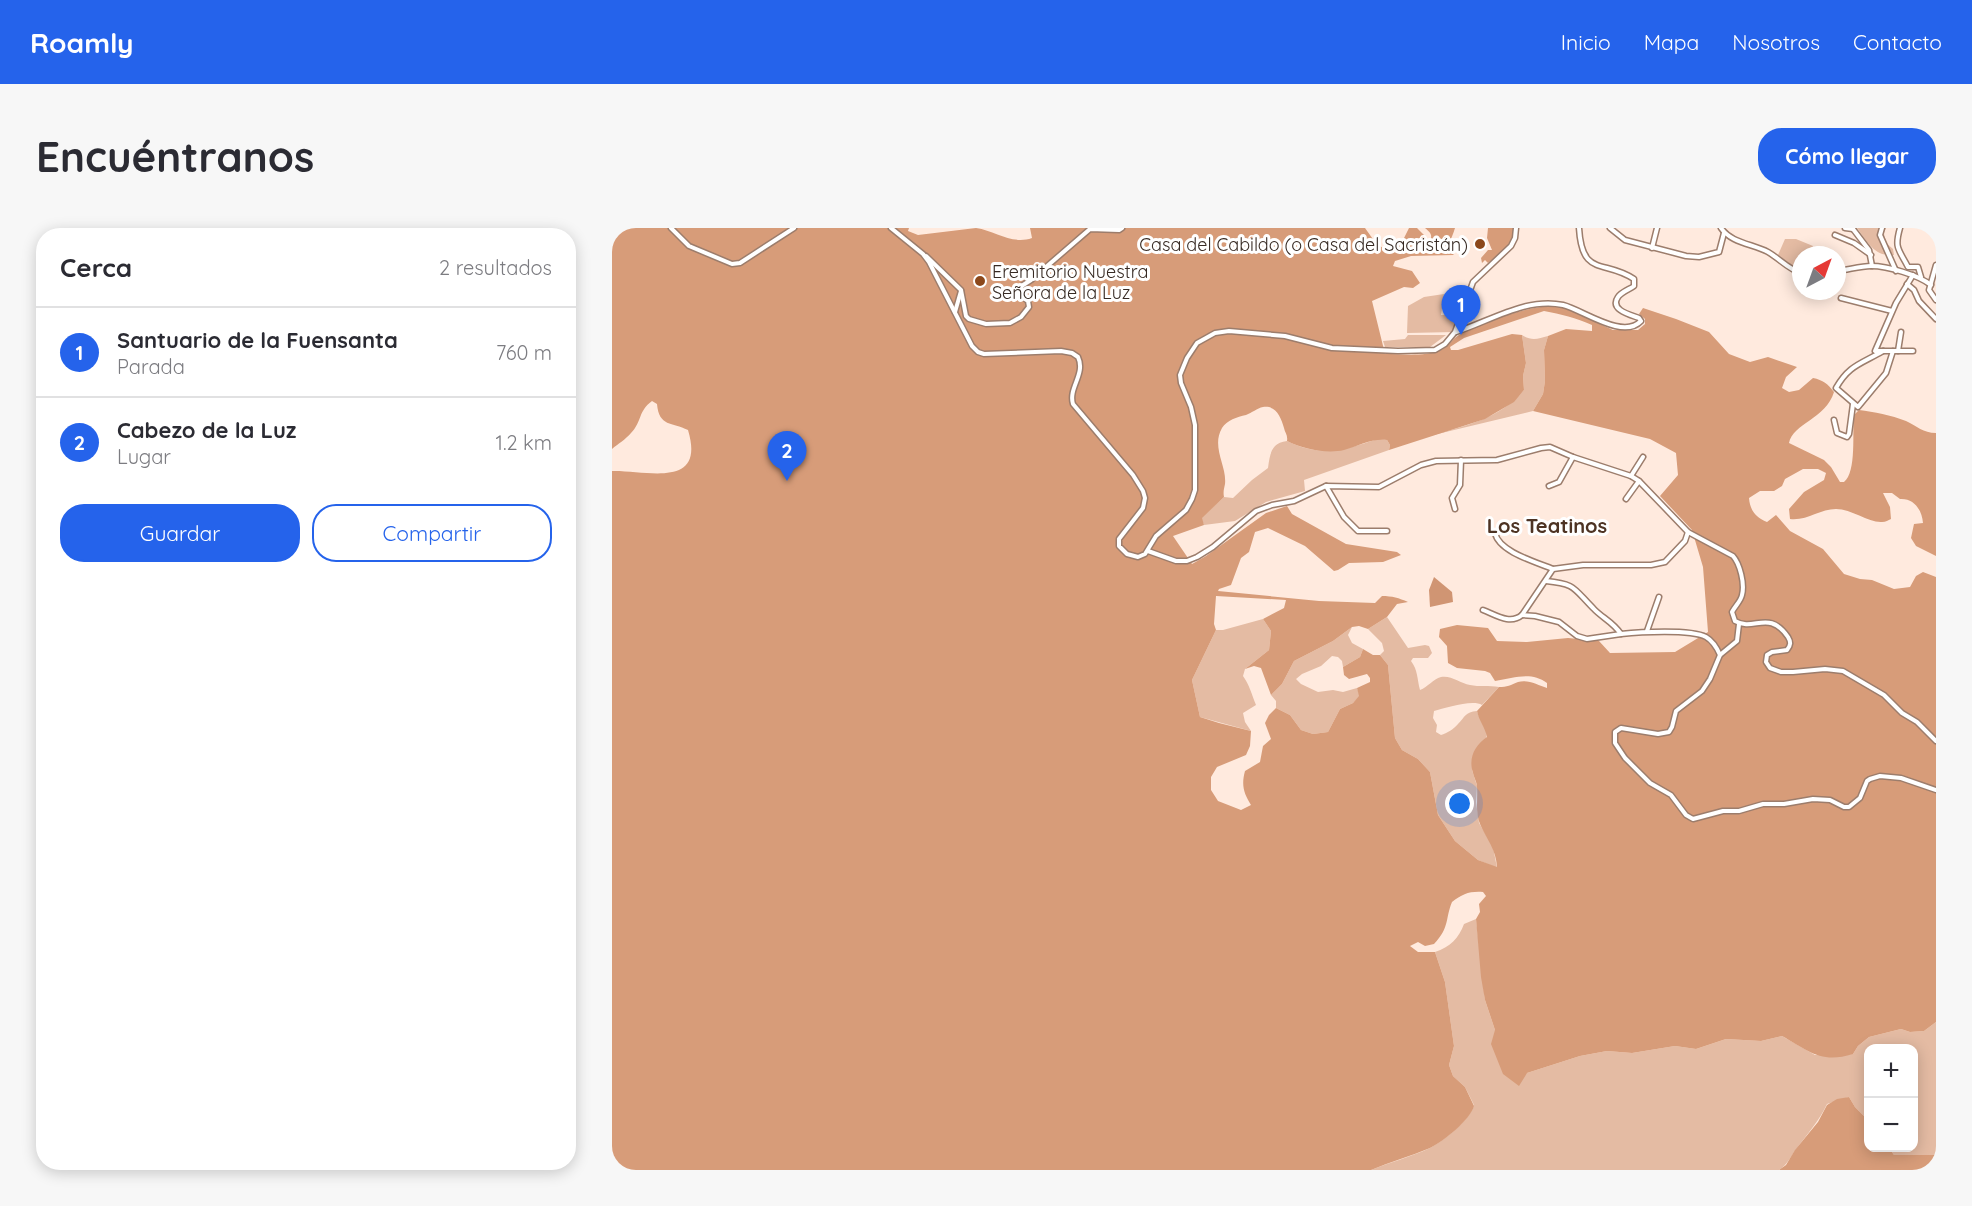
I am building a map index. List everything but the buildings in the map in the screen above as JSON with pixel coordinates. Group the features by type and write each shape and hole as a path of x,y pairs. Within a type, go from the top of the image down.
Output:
{"street":[{"path":"671,228 688,246 732,264 740,263 794,228"},
{"path":"891,228 961,290 966,316 986,324 1016,321 1029,308 1029,303 1018,294 1020,287 1053,262 1090,229 1119,230 1122,228"},
{"path":"923,254 972,346 978,352 994,354 1061,351 1078,357 1080,370 1072,396 1073,404 1133,475 1144,495 1143,508 1120,536 1119,546 1122,551 1132,557 1141,556 1148,551 1156,536 1186,510 1192,499 1194,425 1191,407 1180,375 1197,343 1215,333 1229,331 1285,336 1332,348 1414,352 1439,349 1455,332 1470,287 1476,277 1511,246 1516,228"},
{"path":"1455,332 1521,308 1543,304 1571,308 1610,325 1629,327 1639,324 1641,321 1639,318 1622,311 1617,305 1618,296 1634,286 1634,279 1594,264 1587,259 1581,249 1579,228"},
{"path":"1610,228 1625,240 1691,257 1708,256 1720,250 1724,233"},
{"path":"1652,248 1657,228"},
{"path":"1721,228 1724,233 1765,250 1792,269"},
{"path":"1845,228 1853,228 1869,250 1872,266"},
{"path":"1882,228 1880,235 1896,271"},
{"path":"1900,228 1896,242 1898,248 1908,267 1918,267 1921,277"},
{"path":"1835,235 1854,243 1871,256"},
{"path":"1936,265 1929,290 1936,300"},
{"path":"1846,270 1872,266 1921,277 1931,285"},
{"path":"1913,275 1892,311 1875,351 1913,351"},
{"path":"1907,284 1936,319"},
{"path":"955,313 961,290"},
{"path":"1846,299 1892,311"},
{"path":"1883,351 1854,365 1836,388 1858,407 1886,373 1901,332"},
{"path":"1834,420 1837,433 1847,436 1850,434 1853,403"},
{"path":"1148,551 1176,561 1187,561 1213,547 1256,511 1294,501 1326,486 1379,487 1421,465 1436,461 1497,460 1550,447 1573,458 1631,476 1639,481 1688,532 1725,550 1737,560 1743,595 1732,615 1735,621 1739,624 1768,622 1780,628 1788,637 1790,644 1787,650 1772,652 1766,657 1770,668 1782,672 1825,669 1843,671 1884,695 1899,711 1917,722 1936,741"},
{"path":"1631,476 1643,457"},
{"path":"1549,486 1559,482 1573,458"},
{"path":"1455,510 1452,498 1460,485 1461,460"},
{"path":"1626,499 1639,481"},
{"path":"1326,486 1344,517 1358,531 1387,531"},
{"path":"1495,533 1497,541 1507,549 1553,569 1583,565 1651,565 1665,561 1685,541 1688,532"},
{"path":"1483,610 1509,621 1517,619 1553,569"},
{"path":"1546,581 1568,584 1576,588 1593,609 1613,623 1621,634"},
{"path":"1647,632 1659,597"},
{"path":"1522,615 1559,622 1577,636 1587,639 1647,632 1703,636 1712,642 1720,655"},
{"path":"1739,624 1737,641 1720,655 1708,683 1700,693 1676,711 1669,732 1658,734 1621,728 1615,734 1615,743 1622,754 1650,783 1671,795 1689,817 1693,819 1723,811 1739,811 1763,804 1784,804 1813,799 1830,800 1849,807 1860,798 1870,778 1880,776 1900,778 1936,790"}],"shaded area":[{"path":"612,228 909,228 908,231 918,235 976,228 1011,239 1025,240 1032,238 1030,228 1365,228 1375,242 1388,252 1394,250 1395,245 1403,240 1409,228 1417,228 1424,235 1419,242 1429,251 1451,252 1454,255 1411,256 1395,261 1393,266 1412,271 1420,283 1413,288 1404,287 1372,301 1385,354 1428,354 1443,349 1459,335 1481,324 1541,307 1565,308 1613,330 1638,330 1645,324 1645,319 1639,314 1643,308 1709,332 1729,354 1750,362 1768,357 1797,367 1786,377 1782,388 1789,392 1799,390 1813,378 1825,383 1834,392 1824,409 1797,430 1789,443 1824,460 1840,482 1844,482 1851,470 1854,415 1859,410 1894,417 1924,431 1936,433 1936,556 1916,546 1911,538 1914,524 1923,523 1919,509 1909,500 1900,499 1892,493 1883,493 1890,507 1891,519 1885,522 1877,522 1836,509 1790,519 1789,509 1804,492 1824,480 1826,473 1818,469 1803,469 1785,479 1782,486 1774,491 1760,491 1749,498 1752,510 1759,518 1767,522 1776,515 1790,531 1823,549 1844,574 1872,580 1894,589 1910,587 1916,576 1923,572 1936,577 1936,1022 1924,1031 1910,1032 1901,1029 1869,1037 1858,1046 1853,1054 1832,1058 1808,1051 1782,1036 1761,1041 1726,1039 1696,1049 1675,1046 1632,1053 1607,1051 1580,1056 1527,1073 1519,1086 1503,1074 1491,1044 1495,1030 1485,1000 1481,977 1476,919 1480,912 1479,904 1486,896 1483,892 1474,892 1463,895 1452,902 1445,928 1434,944 1425,946 1418,942 1410,946 1418,952 1435,952 1445,982 1454,1046 1449,1065 1453,1076 1465,1087 1474,1106 1472,1112 1462,1124 1436,1145 1371,1170 612,1170 612,471 670,473 681,469 688,462 691,449 688,430 663,420 657,404 652,401 644,409 634,429 612,449","holes":["1544,311 1592,325 1592,331 1566,329 1548,336 1544,350 1543,394 1533,411 1650,439 1676,453 1678,475 1660,496 1692,530 1703,567 1708,632 1675,652 1610,653 1599,641 1568,638 1527,642 1497,641 1488,628 1457,625 1440,629 1439,637 1447,646 1448,663 1457,668 1485,671 1490,673 1495,681 1529,676 1547,683 1547,688 1525,681 1499,687 1477,711 1487,737 1476,748 1471,762 1477,785 1480,824 1493,850 1497,867 1478,860 1455,841 1438,815 1430,772 1418,759 1402,750 1395,738 1388,665 1380,655 1373,655 1363,649 1360,657 1343,667 1344,675 1349,679 1367,674 1370,682 1357,688 1359,696 1353,703 1340,709 1328,732 1313,734 1301,730 1290,715 1276,708 1265,723 1271,739 1263,746 1260,762 1245,771 1244,789 1251,805 1241,810 1218,801 1211,790 1211,777 1217,767 1246,755 1250,746 1251,731 1200,717 1192,680 1216,630 1214,624 1216,596 1286,600 1284,608 1263,619 1271,631 1269,650 1245,669 1254,666 1261,668 1271,695 1282,684 1294,661 1333,641 1352,627 1359,626 1368,629 1387,617 1397,604 1408,602 1386,596 1382,596 1375,603 1319,601 1218,591 1231,585 1241,558 1249,552 1255,532 1268,528 1305,546 1334,571 1349,563 1383,562 1401,555 1397,552 1346,544 1292,514 1287,506 1266,513 1192,564 1173,536 1204,525 1202,518 1224,497 1225,477 1218,442 1222,428 1232,419 1268,407 1275,410 1279,416 1287,441 1300,446 1315,450 1337,451 1370,441 1387,440 1390,445 1389,450 1485,419 1514,402 1524,390 1523,376 1526,363 1522,335 1512,334 1458,350 1451,350 1450,347 1464,338"]},
{"path":"1425,228 1455,228 1448,244 1437,247 1425,242 1430,241 1431,237 1430,232"},
{"path":"1488,228 1514,228 1506,248 1488,263 1485,260 1482,263 1481,258 1488,250 1492,250 1487,238"},
{"path":"1857,228 1886,228 1885,242 1893,249 1894,255 1877,251"},
{"path":"1785,239 1796,239 1813,246 1792,246 1792,265 1778,255"},
{"path":"1444,294 1441,315 1462,315 1455,332 1407,333 1408,306 1424,297"},
{"path":"1408,335 1446,335 1430,347 1385,347 1383,341 1405,339"},
{"path":"1522,335 1535,339 1548,336 1544,350 1543,394 1533,411 1429,436 1493,415 1524,390 1523,376 1526,363"},
{"path":"1378,439 1387,440 1390,445 1389,450 1304,480 1305,491 1266,502 1235,521 1204,525 1201,518 1224,497 1233,498 1268,468 1274,447 1282,442 1287,441 1322,451 1343,449"},
{"path":"1434,577 1452,592 1453,602 1430,607 1429,590"},
{"path":"1387,617 1408,648 1429,646 1432,653 1428,658 1413,658 1411,661 1416,671 1420,690 1438,678 1445,677 1470,685 1499,687 1482,705 1466,703 1445,708 1434,711 1433,718 1437,725 1436,732 1441,735 1455,728 1468,714 1477,711 1486,729 1485,745 1472,770 1477,786 1476,802 1479,823 1493,847 1497,868 1478,860 1455,841 1438,815 1430,772 1418,759 1402,750 1395,738 1388,665 1380,655 1384,651 1382,643 1368,629"},
{"path":"1263,619 1271,631 1269,650 1245,669 1243,676 1256,705 1243,713 1245,722 1251,731 1200,717 1192,680 1216,630"},
{"path":"1352,627 1348,635 1352,643 1363,649 1360,657 1343,667 1338,657 1332,656 1321,666 1296,679 1318,692 1333,690 1343,692 1357,688 1360,696 1353,703 1340,709 1328,732 1313,734 1301,730 1290,715 1276,708 1276,701 1271,695 1282,684 1294,661 1333,641"},
{"path":"1476,919 1485,1000 1495,1030 1527,1073 1580,1056 1607,1051 1632,1053 1675,1046 1696,1049 1726,1039 1761,1041 1782,1036 1815,1055 1853,1054 1858,1046 1869,1037 1901,1029 1910,1032 1924,1031 1936,1022 1936,1155 1894,1155 1892,1152 1918,1152 1918,1044 1864,1044 1864,1116 1849,1097 1827,1104 1789,1160 1779,1170 1371,1170 1435,1145 1462,1123 1474,1105 1465,1087 1453,1076 1449,1065 1454,1046 1445,982 1435,952 1453,941 1464,924"},
{"path":"1849,1097 1864,1116 1864,1152 1936,1155 1936,1170 1779,1170 1786,1165 1818,1122 1827,1105 1837,1099"}],"place":[{"name":"Casa del Cabildo (o Casa del Sacristán)","path":"1480,244"},
{"name":"Eremitorio Nuestra Señora de la Luz","path":"980,281"},
{"name":"Santuario de la Fuensanta","path":"1461,335"},
{"name":"Cabezo de la Luz","path":"787,481"}],"district":[{"name":"Los Teatinos","path":"1547,525"}]}
